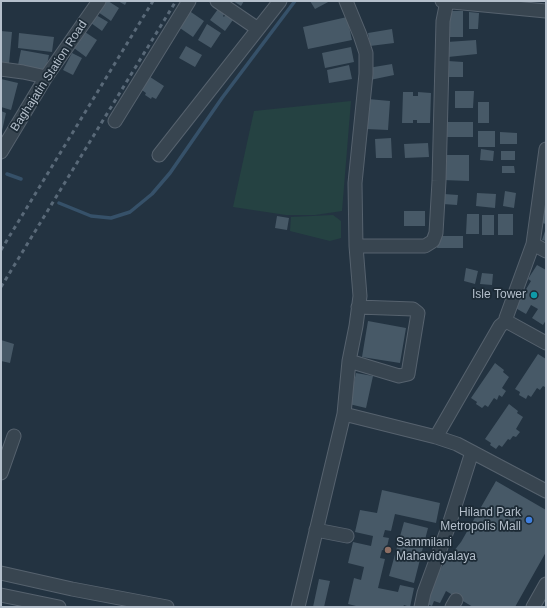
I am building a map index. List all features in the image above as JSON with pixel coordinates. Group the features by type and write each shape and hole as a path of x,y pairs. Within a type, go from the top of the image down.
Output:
{"street":[{"name":"Baghajatin Station Road","path":"2,147 46,78 99,1"},
{"path":"115,121 189,1"},
{"path":"217,1 258,29"},
{"path":"159,156 280,1"},
{"path":"298,607 344,414 349,361 360,296 356,246 355,183 366,74 366,53 346,1"},
{"path":"356,246 425,246 433,242 436,233 439,181 443,20 446,1 546,11"},
{"path":"1,69 23,72 46,78"},
{"path":"436,437 500,326 506,321 533,244 546,149"},
{"path":"533,244 546,251"},
{"path":"349,361 399,376 408,374 418,313 413,309 358,307"},
{"path":"506,321 546,343"},
{"path":"344,414 436,437 457,444 546,491"},
{"path":"1,473 14,436"},
{"path":"421,607 424,593 448,528 472,452"},
{"path":"316,530 347,536"},
{"path":"1,573 72,589 167,607"},
{"path":"533,607 546,584"},
{"path":"1,595 59,607"}],"green space":[{"path":"351,101 342,211 315,215 286,215 233,207 254,111"},
{"path":"333,215 341,221 341,238 330,241 290,231 291,217"}],"building":[{"path":"105,1 108,1 119,8 111,21 98,12"},
{"path":"118,1 127,1 125,5"},
{"path":"233,1 244,1 241,6"},
{"path":"310,1 330,1 315,9"},
{"path":"218,9 226,11 223,16 224,17 227,12 235,17 225,31 210,20"},
{"path":"188,10 204,21 193,37 177,26"},
{"path":"450,11 463,11 463,37 450,37"},
{"path":"469,12 479,13 478,29 469,29"},
{"path":"96,15 108,22 102,31 91,23"},
{"path":"347,17 352,40 308,49 303,27"},
{"path":"207,24 221,33 211,48 198,40"},
{"path":"392,29 394,43 370,46 368,33"},
{"path":"1,31 12,32 9,64 1,63"},
{"path":"85,32 97,40 86,57 74,48"},
{"path":"19,33 54,37 52,52 18,48"},
{"path":"476,40 477,54 448,57 447,42"},
{"path":"186,46 202,55 195,67 179,58"},
{"path":"351,47 354,62 325,68 322,53"},
{"path":"21,50 49,55 46,70 18,65"},
{"path":"72,53 82,58 73,75 63,70"},
{"path":"448,61 463,62 463,77 448,77"},
{"path":"392,64 394,75 370,80 368,68"},
{"path":"349,65 352,79 329,83 327,70"},
{"path":"147,75 164,86 156,99 152,97 151,99 139,88"},
{"path":"1,79 18,83 11,110 1,107"},
{"path":"455,91 474,91 473,108 455,108"},
{"path":"403,92 413,92 413,96 418,96 418,92 431,93 430,123 417,123 417,120 413,120 413,123 402,123"},
{"path":"368,99 390,101 388,130 366,129"},
{"path":"478,102 489,102 489,123 478,123"},
{"path":"1,111 6,113 2,131 1,131"},
{"path":"445,122 473,122 473,137 445,137"},
{"path":"478,131 495,131 495,147 478,147"},
{"path":"500,132 517,133 517,144 500,144"},
{"path":"391,138 392,158 376,158 375,139"},
{"path":"428,143 429,157 405,158 404,144"},
{"path":"481,149 494,151 493,161 480,160"},
{"path":"501,151 515,151 515,160 501,160"},
{"path":"443,155 469,155 469,181 443,180"},
{"path":"502,166 514,166 515,173 502,173"},
{"path":"505,191 516,193 514,208 503,206"},
{"path":"477,193 496,194 495,208 476,206"},
{"path":"444,194 458,195 457,205 443,204"},
{"path":"542,210 546,210 546,224 542,223"},
{"path":"404,211 425,211 425,226 404,226"},
{"path":"467,214 479,214 479,234 466,234"},
{"path":"498,214 513,214 513,235 498,235"},
{"path":"482,215 494,215 494,235 482,235"},
{"path":"277,216 289,218 287,230 275,228"},
{"path":"545,231 546,232 546,241 542,240"},
{"path":"438,236 463,236 463,248 437,248"},
{"name":"Isle Tower","path":"537,265 546,270 546,320 543,325 532,318 538,309 531,305 526,314 512,306 519,294 522,296 531,281 528,279"},
{"path":"466,268 478,271 475,284 464,281"},
{"path":"482,273 493,274 492,285 480,284"},
{"path":"368,321 406,328 400,363 362,357"},
{"path":"1,340 14,344 10,363 1,361"},
{"path":"538,354 546,359 546,385 540,390 537,388 531,397 528,395 526,399 519,395 520,392 515,389"},
{"path":"495,363 504,370 503,372 509,377 502,388 506,391 502,397 499,395 497,400 494,398 488,407 485,405 482,408 471,398"},
{"path":"356,373 373,376 366,408 349,404"},
{"path":"509,404 523,417 516,429 520,432 516,437 513,436 510,440 508,439 502,447 499,445 496,449 485,439"},
{"path":"496,481 546,510 546,552 515,607 473,607 446,591 440,603 434,601 432,606 424,603 434,578 461,542"},
{"path":"382,490 440,503 436,523 395,514 391,531 385,530 383,537 389,538 386,551 382,550 380,558 385,559 378,588 398,592 400,585 414,588 410,607 404,605 403,607 360,607 348,604 354,578 361,580 364,567 348,563 353,542 371,546 373,536 355,532 360,510 377,513"},
{"path":"404,522 428,528 414,583 389,576"},
{"path":"319,579 330,581 324,607 313,607"}],"waterway":[{"path":"59,203 91,216 111,218 130,212 152,194 170,173 222,98 295,1"},
{"path":"7,174 21,179"}],"railway":[{"path":"1,250 153,1"},
{"path":"1,287 176,1"}],"place":[{"name":"Isle Tower","path":"534,295"},
{"name":"Hiland Park Metropolis Mall","path":"529,520"},
{"name":"Sammilani Mahavidyalaya","path":"388,550"}]}
